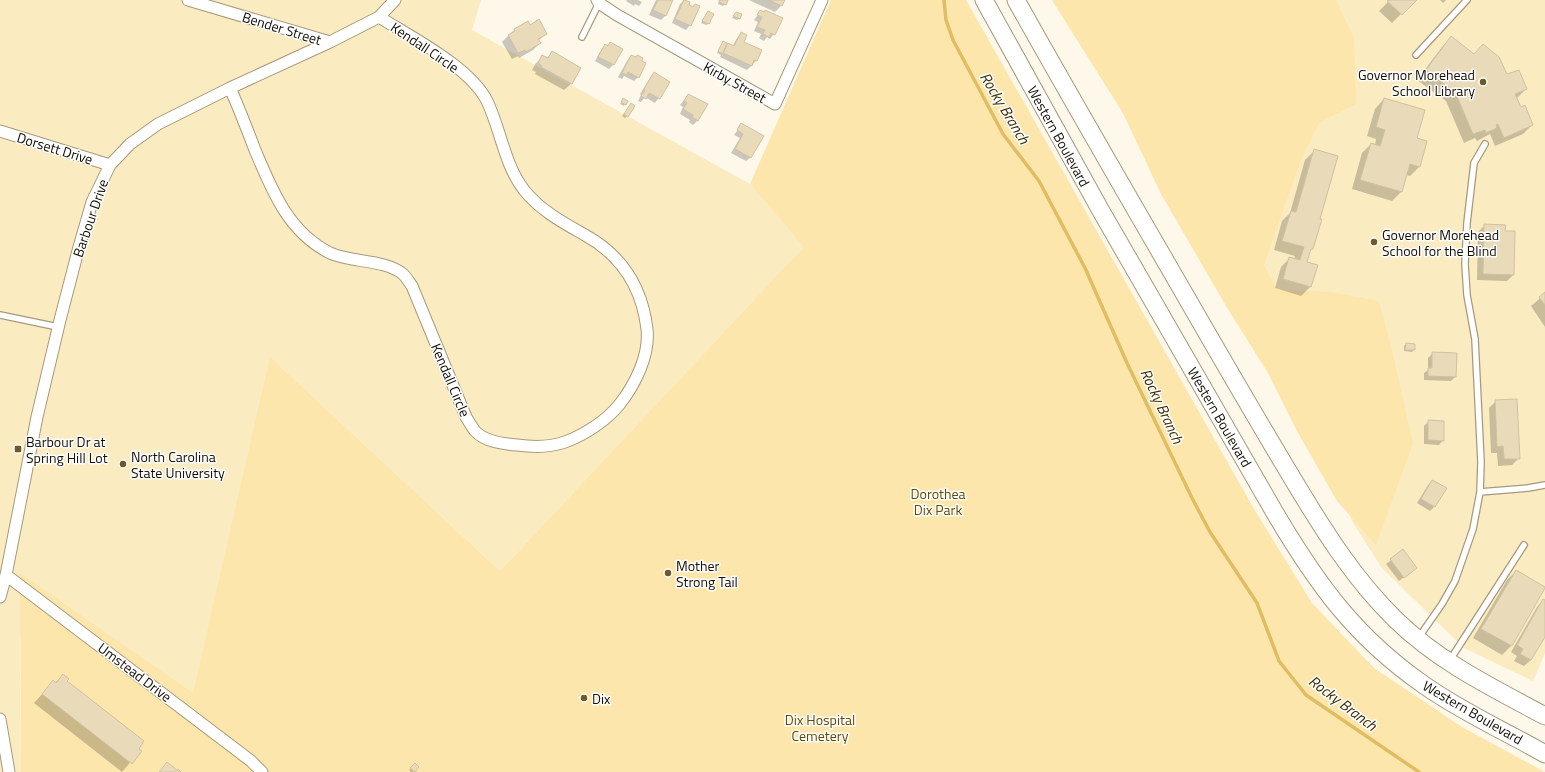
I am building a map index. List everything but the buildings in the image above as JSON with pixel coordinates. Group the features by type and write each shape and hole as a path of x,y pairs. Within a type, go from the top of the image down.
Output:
{"main road":[{"name":"Western Boulevard","path":"984,0 1105,218 1283,526 1299,553 1325,591 1358,631 1384,655 1424,686 1453,704 1545,754"},
{"name":"Western Boulevard","path":"1016,0 1247,403 1326,534 1348,565 1379,603 1418,639 1448,662 1545,716"}],"street":[{"name":"Bender Street","path":"188,0 330,42"},
{"name":"Barbour Drive","path":"0,597 3,572 58,327 92,202 110,165 130,144 152,127 379,17 395,0"},
{"name":"Kirby Street","path":"598,1 617,15 775,104 822,0"},
{"name":"Kendall Circle","path":"230,88 277,200 296,226 315,243 331,253 392,268 403,274 412,286 466,417 476,432 486,439 506,444 529,446 564,442 578,436 592,428 619,406 630,390 644,358 647,344 647,329 640,300 627,271 617,259 603,247 546,212 524,190 509,163 487,100 477,87 447,59 379,17"},
{"name":"Dorsett Drive","path":"0,131 110,165"},
{"name":"Umstead Drive","path":"3,572 251,761 262,772"},
{"path":"0,719 6,771"}],"lane":[{"path":"1416,55 1468,0"},
{"path":"582,37 598,1"},
{"path":"1418,639 1442,604 1455,581 1473,529 1480,492 1481,462 1475,339 1466,295 1465,264 1467,223 1474,163 1485,144"},
{"path":"0,315 58,327"},
{"path":"1480,492 1545,485"},
{"path":"1448,662 1524,545"}],"shaded area":[{"name":"North Carolina State University","path":"0,0 481,0 472,30 750,184 805,247 500,571 271,358 193,694 20,638 21,772 0,772"},
{"name":"Governor Morehead School for the Blind","path":"1052,0 1545,0 1545,653 1533,681 1464,648 1382,568 1353,523 1286,374"}],"green space":[{"name":"Dorothea Dix Park","path":"831,0 966,0 1254,509 1312,603 1374,668 1462,727 1545,772 21,772 20,573 193,693 270,357 500,571 804,247 750,184"},
{"path":"1052,0 1336,0 1354,38 1356,104 1319,123 1301,160 1264,265 1277,290 1331,292 1379,301 1413,443 1376,545 1337,501 1297,431 1268,373 1226,306 1161,194 1122,111"}],"waterway":[{"name":"Rocky Branch","path":"944,0 946,20 953,40 1003,134 1039,181 1085,268 1127,363 1192,498 1210,532 1257,603 1279,661 1306,695 1419,772"}],"place":[{"name":"Governor Morehead School Library","path":"1483,82"},
{"name":"Governor Morehead School for the Blind","path":"1374,242"},
{"name":"Barbour Dr at Spring Hill Lot","path":"18,449"},
{"name":"North Carolina State University","path":"123,464"},
{"name":"Mother Strong Tail","path":"668,573"},
{"name":"Dix","path":"584,698"}],"park label":[{"name":"Dix Hospital Cemetery","path":"820,728"}]}
